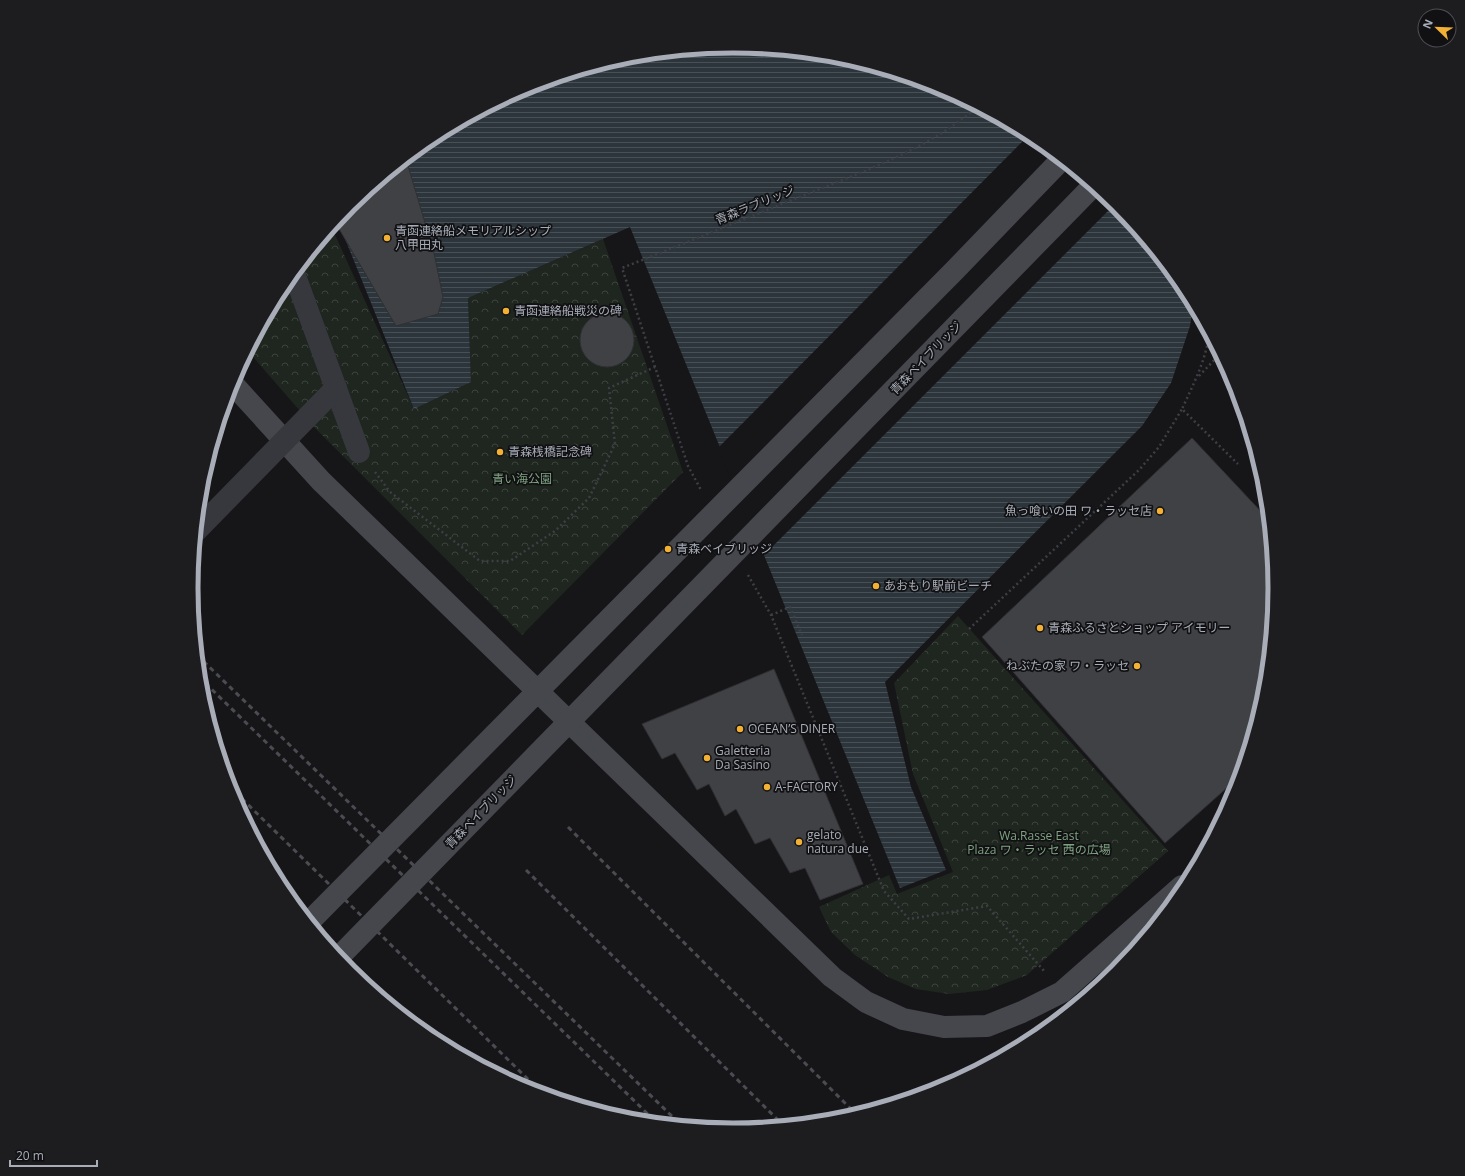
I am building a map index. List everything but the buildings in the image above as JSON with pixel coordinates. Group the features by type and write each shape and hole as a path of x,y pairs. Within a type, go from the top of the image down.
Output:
{"street":[{"path":"312,919 955,270 1058,164"},
{"name":"青森ベイブリッジ","path":"342,954 1089,190"},
{"path":"296,279 359,452"},
{"path":"236,388 321,481 832,977 866,1002 903,1020 944,1027 987,1026 1022,1012 1062,992 1165,902"},
{"path":"201,526 336,388"}],"path":[{"name":"青森ラブリッジ","path":"655,367 622,268 867,170 923,143 973,110"},
{"path":"969,629 1139,470 1159,448 1182,409 1197,378 1208,343"},
{"path":"1197,378 1216,359"},
{"path":"390,492 480,561 510,561 555,531 589,498 615,444 609,388 655,367 688,466 703,493"},
{"path":"1182,409 1238,464"},
{"path":"748,574 770,615 884,891 909,919 986,906 1062,992"},
{"path":"770,615 790,607 802,635"}],"green space":[{"name":"青い海公園","path":"333,231 414,409 471,382 468,298 603,239 683,472 522,635 314,427 251,355 269,320 288,291 308,262"},
{"name":"Wa.Rasse East Plaza ワ・ラッセ 西の広場","path":"958,616 1168,851 1027,975 987,990 949,994 916,989 888,977 855,955 831,932 819,907 889,875 897,894 953,872 913,774 894,683"}],"shaded area":[{"path":"698,54 767,54 837,63 904,81 969,108 1030,143 1085,186 1111,210 1135,235 1157,262 1192,314 1190,326 1171,383 1142,426 885,682 911,787 946,870 900,888 630,227 468,298 471,382 414,409 339,225 380,186 435,143 496,108 561,81 594,71 628,63 663,58"}],"pier":[{"path":"1024,140 1058,164 1110,209 762,557 718,448"}],"railway":[{"path":"202,660 675,1119"},
{"path":"207,684 650,1116"},
{"path":"240,796 533,1084"},
{"path":"568,827 852,1110"},
{"path":"526,870 779,1121"}],"place":[{"name":"青函連絡船メモリアルシップ 八甲田丸","path":"387,238"},
{"name":"青函連絡船戦災の碑","path":"506,311"},
{"name":"青森桟橋記念碑","path":"500,452"},
{"name":"魚っ喰いの田 ワ・ラッセ店","path":"1160,511"},
{"name":"青森ベイブリッジ","path":"668,549"},
{"name":"あおもり駅前ビーチ","path":"876,586"},
{"name":"青森ふるさとショップ アイモリー","path":"1040,628"},
{"name":"ねぶたの家 ワ・ラッセ","path":"1137,666"},
{"name":"OCEAN’S DINER","path":"740,729"},
{"name":"Galetteria Da Sasino","path":"707,758"},
{"name":"A-FACTORY","path":"767,787"},
{"name":"gelato natura due","path":"799,842"}]}
